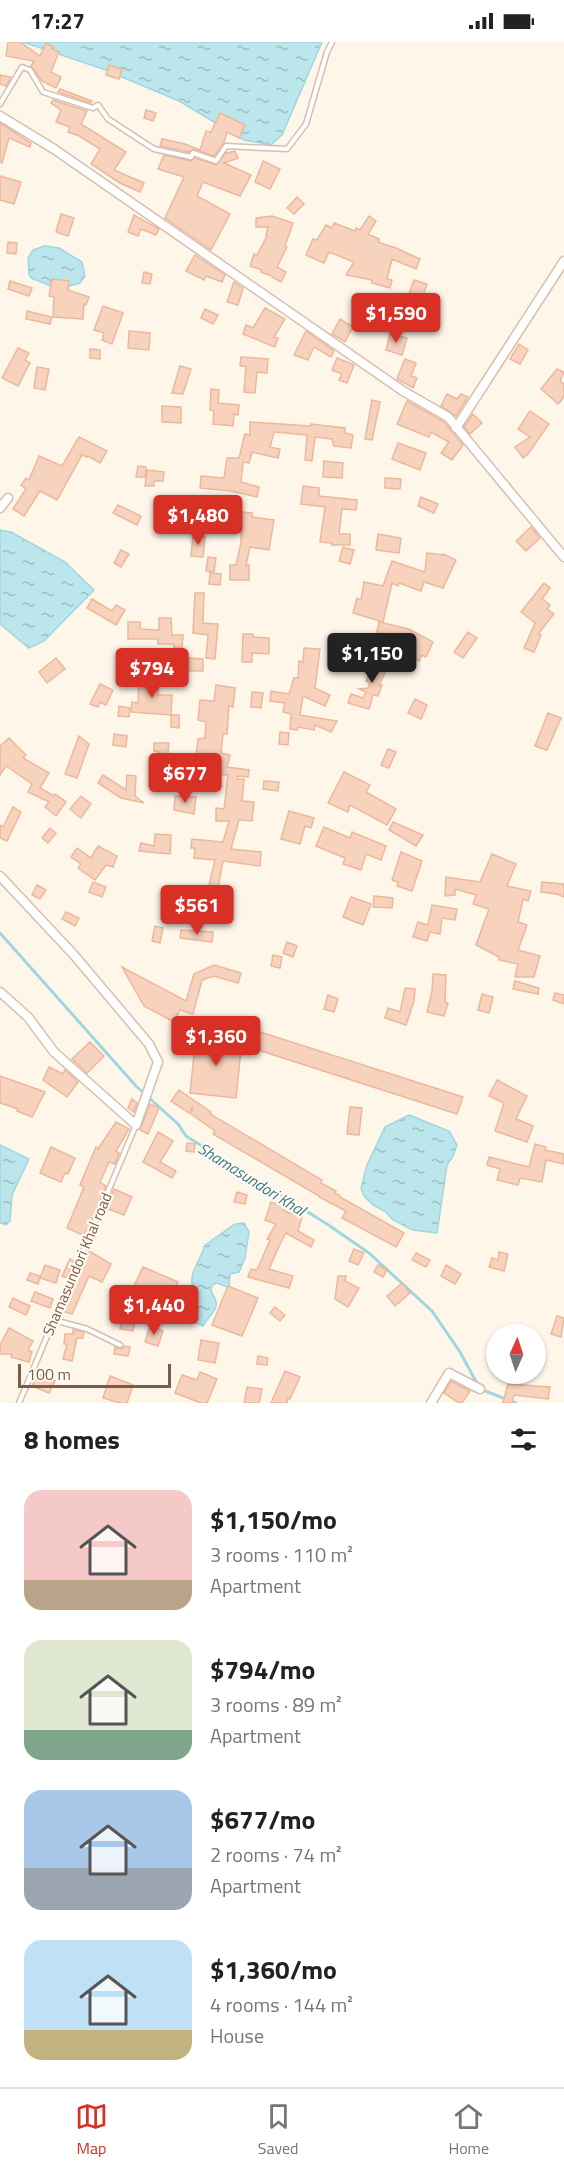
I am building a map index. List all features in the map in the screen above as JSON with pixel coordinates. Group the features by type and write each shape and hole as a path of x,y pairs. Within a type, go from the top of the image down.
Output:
{"street":[{"path":"0,116 54,149 404,391 448,417 564,557"},
{"path":"456,428 564,261"},
{"path":"0,508 8,498"},
{"path":"0,876 74,955 149,1044 158,1062 136,1125 54,1052 28,1017 0,992"},
{"path":"431,1403 449,1372 480,1389"}],"lane":[{"path":"0,104 22,67 30,69 43,92 93,108 98,105 108,119 154,149 190,157 193,153 216,161 226,146 287,149 306,124 332,42"},
{"name":"Shamasundori Khal road","path":"19,1403 136,1125"},
{"path":"54,1320 87,1329 120,1345"}],"water":[{"path":"23,42 322,42 282,135 271,145 244,140 179,101 103,69"},
{"path":"44,246 59,248 82,262 85,276 80,283 58,289 31,278 28,258 33,250"},
{"path":"0,530 11,532 65,562 94,590 44,641 29,648 0,624"},
{"path":"409,1115 449,1131 457,1145 447,1165 437,1233 413,1230 393,1220 364,1196 361,1188 367,1165 385,1127"},
{"path":"0,1145 29,1159 12,1195 10,1221 6,1225 0,1223"},
{"path":"244,1223 249,1232 245,1258 239,1272 230,1274 229,1288 217,1283 212,1285 211,1291 216,1306 203,1326 189,1320 186,1301 197,1299 192,1279 204,1246 235,1224"}],"building":[{"path":"8,42 20,42 40,56 46,43 54,47 52,49 59,52 51,72 61,77 56,88 42,81 31,66 34,61 6,56"},
{"path":"109,65 122,69 119,79 106,75"},
{"path":"0,75 11,77 6,86 0,84"},
{"path":"60,89 92,101 91,103 58,92"},
{"path":"53,100 87,111 81,124 126,152 114,170 144,183 140,192 120,183 91,164 100,149 76,134 68,132 70,127 56,122 61,110 51,103"},
{"path":"146,110 156,113 153,121 144,118"},
{"path":"220,113 245,125 239,138 227,132 224,143 214,156 194,149 189,152 160,146 162,139 200,150 206,131 211,132"},
{"path":"0,123 31,143 30,147 9,138 2,163 0,162"},
{"path":"235,151 238,158 224,163 251,175 240,196 203,182 197,196 230,214 211,250 165,218 184,177 158,169 164,155 191,161 195,158 216,165 226,153"},
{"path":"263,161 280,169 270,189 255,182"},
{"path":"0,176 21,182 14,204 0,200"},
{"path":"297,197 304,204 294,214 287,208"},
{"path":"61,214 74,218 68,236 56,232"},
{"path":"134,215 159,229 156,235 141,229 138,236 128,232"},
{"path":"272,216 293,223 285,246 287,247 277,267 286,272 281,282 261,272 262,270 250,266 254,254 257,255 267,236 268,227 256,227 256,218"},
{"path":"369,216 376,221 368,234 379,239 378,242 420,259 416,269 392,259 387,279 392,280 390,288 372,283 372,280 346,275 354,262 329,252 324,263 306,255 313,239 317,240 326,225 332,228 334,223 355,231 356,228 360,230"},
{"path":"8,242 17,243 16,254 7,253"},
{"path":"195,255 225,275 222,282 206,276 204,280 186,271"},
{"path":"144,272 152,274 150,284 142,283"},
{"path":"52,279 69,281 68,290 89,297 86,305 84,304 83,319 53,317 54,297 49,296"},
{"path":"414,280 427,284 422,299 409,294"},
{"path":"10,281 32,288 29,296 8,289"},
{"path":"234,282 243,288 238,305 227,302"},
{"path":"103,306 123,313 112,344 102,340 104,333 94,330"},
{"path":"265,308 285,319 274,337 278,338 275,347 243,334 246,325 253,328"},
{"path":"205,309 218,315 213,324 201,318"},
{"path":"27,311 52,317 50,324 26,319"},
{"path":"340,319 353,327 345,342 332,334"},
{"path":"129,331 150,333 149,350 128,348"},
{"path":"306,331 334,351 331,357 314,347 308,360 294,355"},
{"path":"390,334 407,338 402,355 386,350"},
{"path":"519,344 528,350 520,364 510,359"},
{"path":"18,348 29,353 25,360 30,363 18,386 2,378"},
{"path":"90,349 100,350 100,359 90,358"},
{"path":"241,357 268,359 267,373 257,372 255,393 244,392 246,366 240,366"},
{"path":"337,358 354,365 347,383 339,380 342,374 332,370"},
{"path":"405,359 416,363 411,376 417,378 413,388 397,379"},
{"path":"180,366 191,369 183,394 172,393"},
{"path":"37,367 49,369 45,390 34,388"},
{"path":"557,369 564,372 560,381 564,384 564,397 558,404 541,389"},
{"path":"211,389 219,390 218,403 239,405 238,415 234,414 233,426 213,424 214,411 210,410"},
{"path":"447,394 457,399 461,394 468,397 456,416 441,406"},
{"path":"372,400 380,402 372,440 365,439"},
{"path":"407,401 444,422 463,445 452,460 441,453 449,442 431,432 429,437 397,424"},
{"path":"162,406 181,407 181,423 162,422"},
{"path":"530,411 549,424 523,458 515,447 530,437 518,429"},
{"path":"473,414 482,423 470,434 464,427"},
{"path":"250,422 311,426 311,424 345,428 345,433 353,435 351,448 334,446 332,439 315,437 312,461 305,460 307,435 274,432 270,447 280,449 278,458 252,452 249,463 243,462 241,482 259,487 257,497 231,491 200,488 201,476 224,478 227,458 239,458 245,434 250,435"},
{"path":"79,437 107,451 100,463 82,455 57,500 40,491 24,516 13,509 26,489 21,485 26,478 29,480 39,456 62,466"},
{"path":"398,443 426,453 420,470 392,459"},
{"path":"324,461 343,463 342,478 323,477"},
{"path":"138,466 146,467 145,477 136,477"},
{"path":"147,470 164,472 163,481 154,481 154,486 145,486"},
{"path":"385,478 401,479 400,489 385,488"},
{"path":"303,486 319,488 319,496 357,500 356,510 342,509 339,534 350,534 350,545 320,542 325,507 301,504"},
{"path":"421,497 438,504 434,513 418,506"},
{"path":"118,505 141,516 137,525 113,513"},
{"path":"242,512 252,513 252,517 274,520 269,550 250,547 246,565 249,565 249,580 230,580 230,565 236,565 241,543"},
{"path":"531,527 540,538 526,551 516,541"},
{"path":"378,534 401,538 399,553 376,550"},
{"path":"193,536 205,537 203,557 191,556"},
{"path":"343,547 354,550 350,564 339,561"},
{"path":"121,550 129,554 121,567 114,563"},
{"path":"427,553 443,554 456,560 443,588 424,582 421,591 399,583 398,586 392,583 383,622 353,613 357,598 361,600 364,582 383,586 392,561 425,572"},
{"path":"208,557 216,558 214,572 206,571"},
{"path":"210,573 221,574 220,585 209,584"},
{"path":"544,583 550,588 542,599 550,605 547,609 554,614 538,634 541,635 534,652 524,648 535,623 521,612"},
{"path":"195,593 204,593 203,623 218,624 215,659 206,658 208,635 193,633"},
{"path":"92,599 112,611 116,605 125,610 116,625 87,608"},
{"path":"159,618 171,618 172,635 183,635 182,648 174,648 174,644 158,644 158,639 128,639 128,622 140,622 140,629 159,630"},
{"path":"379,622 409,629 433,642 426,657 422,655 419,661 415,659 412,667 395,661 404,643 376,636"},
{"path":"468,632 477,638 463,658 454,652"},
{"path":"243,634 269,638 269,654 252,653 252,662 242,662"},
{"path":"304,648 320,649 315,688 330,695 325,706 303,696 300,715 337,721 331,732 315,725 314,730 298,727 297,730 290,729 291,714 283,712 285,703 270,701 271,691 289,694 294,678 298,678 299,661 303,662"},
{"path":"377,656 390,661 379,686 382,685 378,696 373,695 369,709 348,703 351,694 363,698 366,692 359,689 368,688 370,683 366,681"},
{"path":"56,658 65,669 47,683 39,672"},
{"path":"189,658 203,659 203,671 189,671"},
{"path":"139,679 159,680 158,695 172,695 171,715 131,712 132,702 138,703"},
{"path":"100,684 113,690 106,705 100,702 98,707 90,704"},
{"path":"216,685 235,688 233,707 229,706 227,734 223,734 221,753 230,755 227,767 249,770 248,777 238,776 237,779 244,779 242,801 254,802 252,821 239,820 231,849 261,852 260,866 223,861 218,887 227,889 224,903 206,898 215,860 194,858 195,848 191,848 192,839 223,842 229,821 216,821 216,808 224,809 228,775 215,774 217,757 196,755 198,739 205,738 206,722 198,720 200,700 214,701"},
{"path":"252,692 263,693 261,708 251,707"},
{"path":"415,699 427,705 421,719 408,713"},
{"path":"119,706 130,708 129,717 118,716"},
{"path":"548,713 561,718 547,750 535,746"},
{"path":"171,715 179,715 179,728 171,727"},
{"path":"280,732 289,733 288,745 279,744"},
{"path":"114,734 127,736 126,747 113,745"},
{"path":"79,736 89,744 77,778 65,774"},
{"path":"9,738 26,755 23,758 49,773 40,788 54,796 55,794 66,802 56,816 45,807 49,802 28,792 32,784 6,766 0,775 0,746"},
{"path":"154,743 169,743 166,773 158,772 159,752 154,751"},
{"path":"388,749 396,752 389,768 381,765"},
{"path":"344,772 370,785 366,792 396,809 387,825 350,805 348,812 328,803"},
{"path":"103,775 126,790 127,775 136,776 135,796 144,803 121,798 98,783"},
{"path":"264,781 279,782 278,791 263,789"},
{"path":"81,796 91,804 81,818 70,809"},
{"path":"175,796 196,797 194,814 174,810"},
{"path":"13,807 21,812 7,841 0,838 0,825 3,827"},
{"path":"289,811 314,818 311,828 305,826 300,844 281,839"},
{"path":"393,822 423,835 416,846 389,830"},
{"path":"324,827 350,838 352,832 386,846 381,860 366,854 361,870 343,864 345,858 316,846"},
{"path":"50,828 56,833 48,843 42,838"},
{"path":"155,834 171,835 170,854 139,851 141,843 154,846"},
{"path":"98,846 117,856 113,867 106,865 95,880 78,868 81,864 71,857 77,848 91,858"},
{"path":"401,852 422,861 412,891 397,886 398,882 392,880"},
{"path":"492,854 516,864 507,886 531,891 528,901 523,899 518,922 527,925 518,950 540,956 534,977 515,977 518,964 499,960 499,957 476,945 489,909 473,904 476,895 455,889 455,895 445,896 446,877 480,882"},
{"path":"93,882 106,887 102,897 89,892"},
{"path":"542,882 564,884 564,897 541,892"},
{"path":"37,885 46,890 40,899 32,895"},
{"path":"374,896 393,898 392,908 373,907"},
{"path":"351,897 371,904 363,925 343,917"},
{"path":"432,905 457,909 455,920 442,918 440,934 430,932 427,941 413,937 418,922 428,925"},
{"path":"66,912 79,918 75,926 62,919"},
{"path":"155,926 163,928 160,943 152,941"},
{"path":"181,930 213,932 212,942 180,938"},
{"path":"287,942 297,946 293,957 283,953"},
{"path":"273,955 282,957 280,968 271,966"},
{"path":"214,965 241,973 238,983 214,976 202,980 193,1014 180,1010 174,1022 144,1006 122,967 186,1001 194,974"},
{"path":"433,974 446,975 445,1002 448,1003 444,1016 427,1012 432,992"},
{"path":"515,981 539,988 538,994 513,989"},
{"path":"405,988 415,989 414,1001 406,1025 385,1018 388,1008 400,1012"},
{"path":"555,993 564,995 564,1004 553,1000"},
{"path":"482,994 493,997 489,1013 478,1010"},
{"path":"328,995 338,999 334,1012 324,1009"},
{"path":"254,1030 463,1097 457,1114 249,1047"},
{"path":"196,1036 242,1040 236,1098 190,1093"},
{"path":"90,1042 104,1056 87,1073 72,1059"},
{"path":"49,1067 63,1074 65,1070 78,1082 67,1097 43,1080"},
{"path":"0,1076 45,1092 32,1117 0,1103"},
{"path":"497,1080 527,1096 516,1119 533,1126 527,1142 495,1131 504,1103 489,1096"},
{"path":"179,1090 211,1112 210,1114 322,1180 321,1183 336,1191 335,1193 340,1197 404,1233 396,1247 342,1218 346,1211 213,1134 215,1131 191,1114 193,1106 189,1113 171,1101"},
{"path":"132,1099 137,1103 134,1112 128,1108"},
{"path":"150,1104 159,1108 148,1134 140,1130"},
{"path":"350,1107 362,1108 359,1135 347,1134"},
{"path":"116,1122 129,1129 116,1151 119,1153 115,1164 109,1162 100,1182 106,1186 85,1236 67,1228 84,1187 80,1185 96,1147 98,1149"},
{"path":"158,1132 173,1141 160,1162 176,1171 172,1178 143,1162"},
{"path":"187,1143 195,1144 194,1152 186,1151"},
{"path":"535,1144 546,1147 545,1150 564,1154 564,1164 546,1160 542,1182 520,1178 518,1185 497,1180 500,1169 487,1165 489,1157 529,1167"},
{"path":"51,1147 75,1158 68,1174 65,1173 61,1182 40,1173"},
{"path":"114,1189 132,1197 124,1215 106,1208"},
{"path":"237,1192 247,1195 245,1204 234,1202"},
{"path":"271,1202 286,1207 284,1211 302,1217 298,1231 314,1240 311,1247 286,1233 280,1244 269,1269 293,1276 289,1288 248,1277 251,1269 257,1270 270,1240 267,1239 276,1224 265,1220"},
{"path":"354,1249 364,1253 358,1265 349,1261"},
{"path":"89,1251 111,1264 102,1282 89,1276 72,1314 62,1311"},
{"path":"499,1252 508,1254 504,1271 489,1267 492,1258 498,1260"},
{"path":"416,1253 430,1260 426,1267 412,1260"},
{"path":"70,1259 74,1261 67,1278 62,1276"},
{"path":"45,1265 60,1270 56,1283 40,1278"},
{"path":"378,1265 387,1270 383,1277 374,1272"},
{"path":"446,1265 461,1274 455,1284 441,1276"},
{"path":"143,1267 178,1282 169,1302 134,1286"},
{"path":"30,1273 40,1276 38,1284 27,1280"},
{"path":"338,1276 346,1276 345,1281 359,1288 348,1307 335,1299"},
{"path":"402,1283 410,1293 395,1306 387,1296"},
{"path":"228,1286 258,1298 242,1336 212,1325"},
{"path":"35,1292 53,1299 50,1308 31,1301"},
{"path":"13,1298 30,1306 26,1315 9,1307"},
{"path":"275,1307 285,1315 280,1321 270,1313"},
{"path":"557,1316 564,1318 561,1337 551,1334"},
{"path":"122,1318 135,1320 133,1331 120,1329"},
{"path":"150,1326 163,1331 158,1346 145,1342"},
{"path":"9,1328 33,1341 28,1350 32,1352 29,1362 11,1357 12,1354 0,1354 0,1345"},
{"path":"73,1330 84,1332 83,1338 77,1338 72,1361 63,1359 67,1344 64,1344 65,1334 73,1334"},
{"path":"201,1340 219,1343 215,1363 198,1360"},
{"path":"124,1346 130,1347 128,1356 114,1354 115,1347 121,1349"},
{"path":"258,1356 268,1358 267,1365 257,1364"},
{"path":"285,1371 300,1377 287,1403 271,1403"},
{"path":"200,1372 217,1379 207,1403 175,1393 182,1375 197,1380"},
{"path":"38,1374 55,1381 49,1393 32,1386"},
{"path":"110,1376 133,1385 127,1403 103,1398"},
{"path":"451,1381 470,1391 462,1403 444,1393"},
{"path":"508,1384 550,1387 548,1399 514,1395 512,1403 503,1403"},
{"path":"247,1387 262,1389 259,1403 244,1403"}],"waterway":[{"name":"Shamasundori Khal","path":"0,933 136,1086 178,1124 186,1136 327,1224 369,1253 432,1311 460,1352 480,1389 516,1403"}]}
